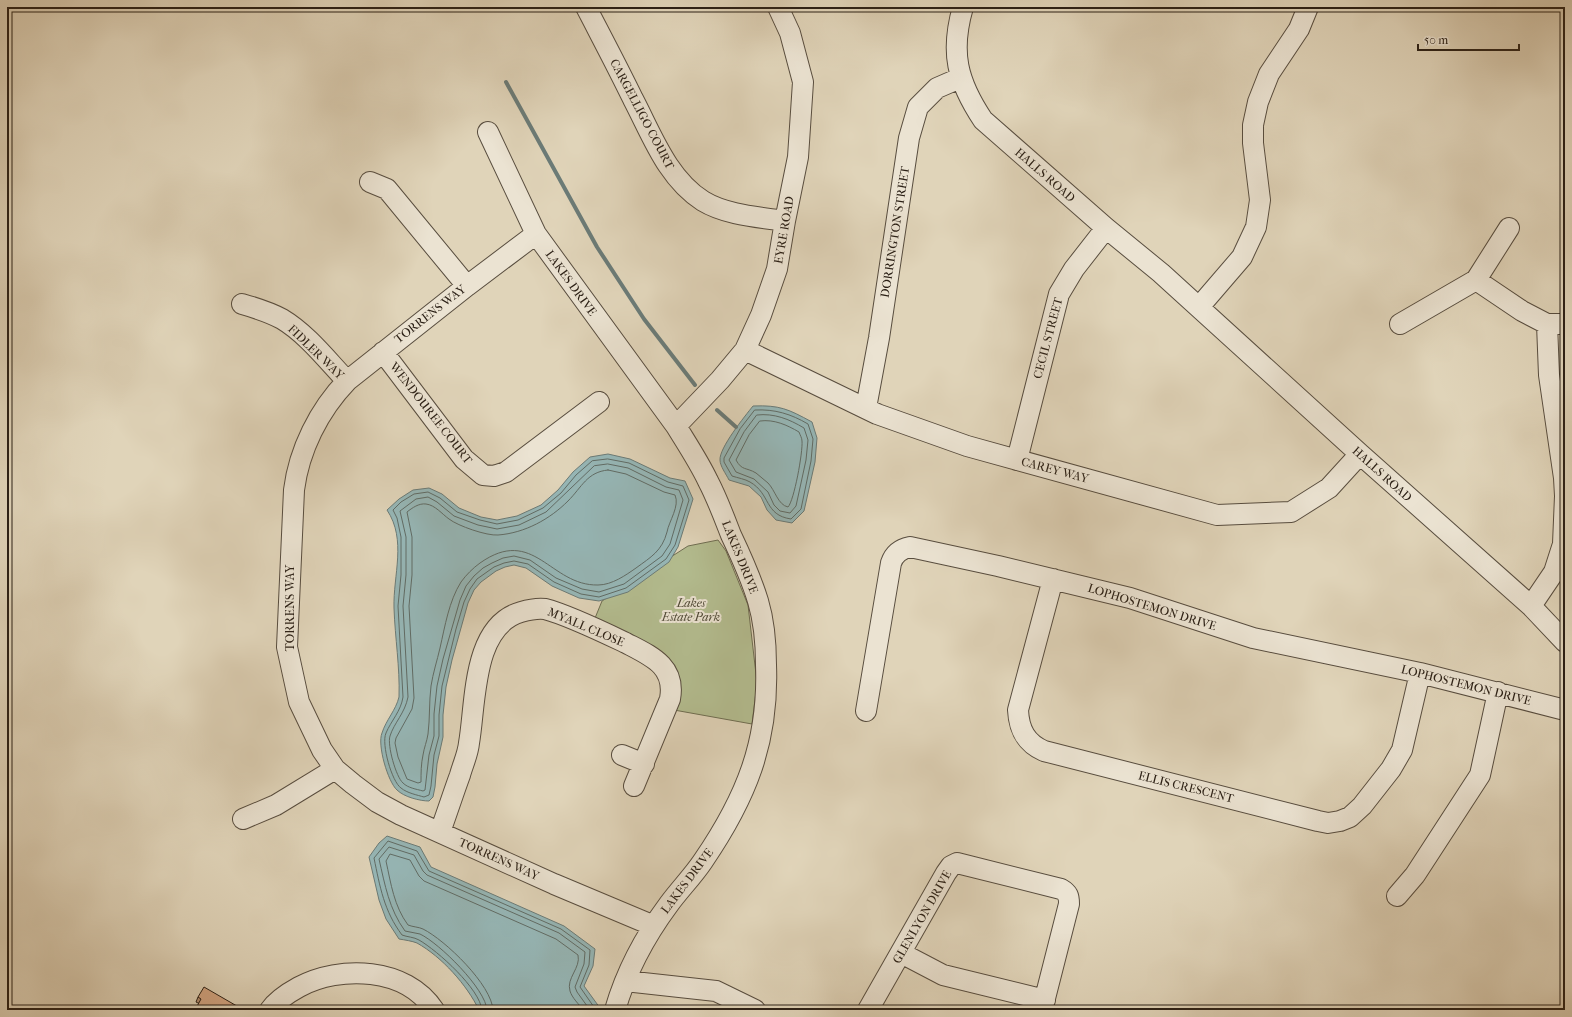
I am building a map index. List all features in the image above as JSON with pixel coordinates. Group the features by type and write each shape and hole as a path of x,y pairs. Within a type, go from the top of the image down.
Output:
{"street":[{"name":"CARGELLIGO COURT","path":"586,7 665,161 682,184 692,193 714,207 785,221"},
{"name":"EYRE ROAD","path":"676,426 720,380 745,350 761,315 777,269 798,157 803,82 790,33 778,7"},
{"name":"HALLS ROAD","path":"963,7 958,24 956,44 957,62 960,78 970,100 983,120 1199,307 1360,454 1531,606 1565,642"},
{"path":"1199,307 1242,257 1256,226 1260,200 1253,143 1258,102 1269,74 1299,29 1308,7"},
{"name":"DORRINGTON STREET","path":"866,408 909,138 918,107 937,88 960,78"},
{"name":"LAKES DRIVE","path":"488,132 536,234 676,426 709,482 752,584 762,619 766,654 767,688 765,715 753,767 736,808 703,862 669,904 654,926 625,981 615,1010"},
{"path":"370,182 387,189 466,286"},
{"name":"CECIL STREET","path":"1017,460 1059,294 1074,269 1106,228"},
{"path":"1400,324 1476,280 1509,228"},
{"name":"TORRENS WAY","path":"536,234 466,286 347,381 317,421 296,470 287,646 299,702 322,750 335,769 353,784 377,802 401,816 440,832 554,884 654,926"},
{"path":"1476,280 1516,308 1556,324 1549,375 1564,478 1565,496 1563,544 1554,572 1531,606"},
{"name":"FIDLER WAY","path":"242,304 264,310 276,316 301,333 347,381"},
{"name":"CAREY WAY","path":"745,350 877,414 967,446 1217,515 1291,512 1329,488 1360,454"},
{"name":"WENDOUREE COURT","path":"383,352 464,459 483,475 494,476 506,472 599,402"},
{"name":"LOPHOSTEMON DRIVE","path":"866,711 891,563 897,552 905,548 915,548 1053,579 1130,598 1252,638 1420,673 1565,710"},
{"name":"ELLIS CRESCENT","path":"1053,579 1018,710 1020,725 1024,737 1038,748 1059,755 1318,821 1328,823 1340,821 1350,817 1362,806 1391,769 1402,750 1420,673"},
{"name":"MYALL CLOSE","path":"440,832 469,743 476,684 484,652 492,635 513,614 531,609 544,609 560,615 644,652 668,672 672,688 670,699 634,786"},
{"path":"1397,896 1414,875 1480,775 1498,692"},
{"path":"622,755 644,764"},
{"path":"243,819 276,805 335,769"},
{"name":"GLENLYON DRIVE","path":"868,1010 946,873 951,866 957,863 1061,889 1067,893 1069,904 1044,1005"},
{"path":"901,953 944,975 1044,1005"},
{"path":"270,1010 285,995 315,979 355,973 376,975 398,981 424,998 434,1010"},
{"path":"625,981 716,992 730,1004 754,1010"}],"green space":[{"name":"Lakes Estate Park","path":"718,540 726,551 748,605 757,683 752,724 674,710 676,672 593,623 602,601 688,546"}],"water":[{"path":"753,406 777,407 812,422 817,438 815,462 804,511 792,523 776,520 767,510 761,497 749,486 729,480 721,465 721,455 728,440"},
{"path":"608,454 630,459 670,478 685,481 693,499 678,547 669,562 628,592 599,601 579,598 552,586 526,568 514,565 496,571 481,582 474,590 468,603 452,660 446,687 443,715 443,737 437,764 433,797 429,801 408,797 397,790 390,779 384,763 381,746 382,733 399,697 399,675 394,608 398,545 393,521 387,510 399,499 413,490 429,488 442,494 459,508 481,517 497,520 517,516 541,505 590,457"},
{"path":"387,836 420,847 431,867 564,926 595,949 593,966 584,986 600,1008 599,1010 479,1010 468,991 453,972 436,956 417,943 399,939 386,919 379,900 369,857 379,843"}],"building":[{"path":"204,987 242,1010 195,1010 201,999 198,997"}],"waterway":[{"path":"506,82 597,247 644,319 695,385"},
{"path":"717,410 736,427"}]}
